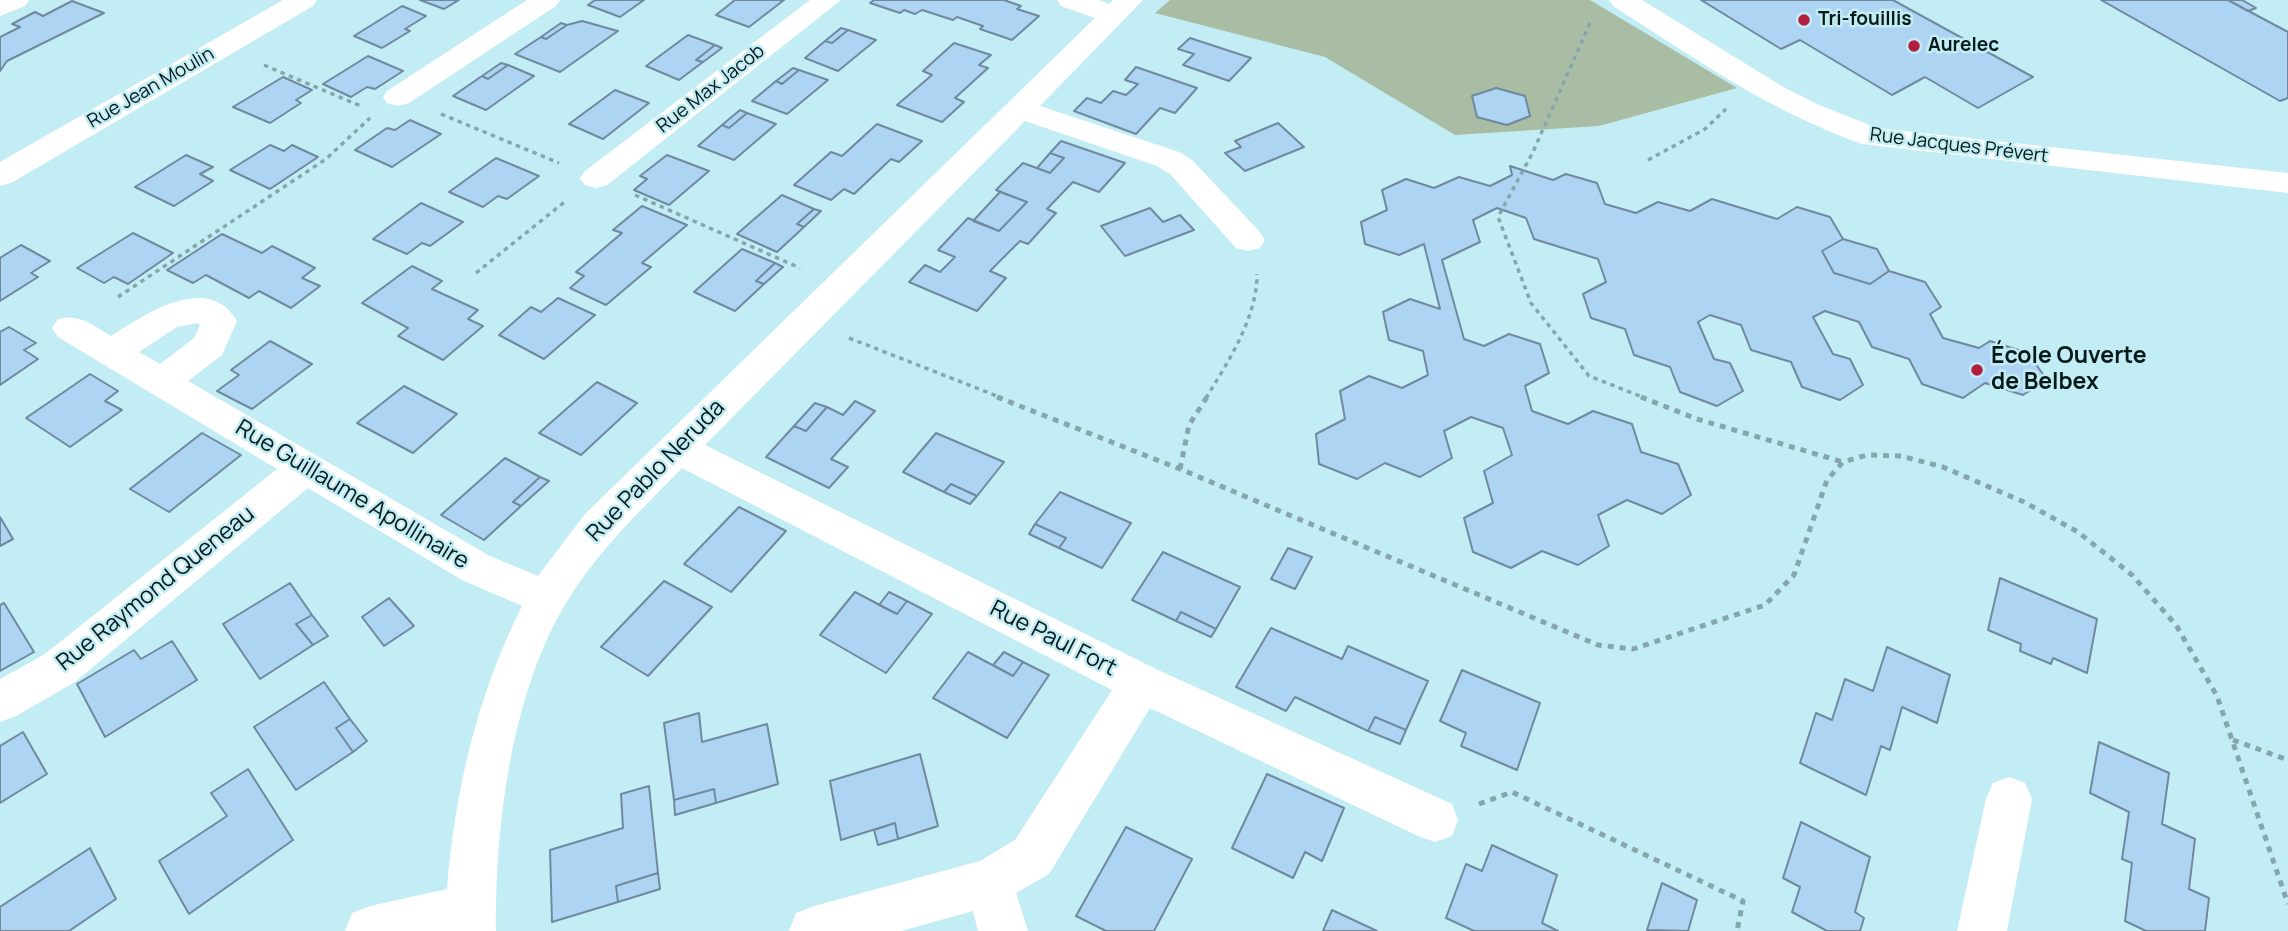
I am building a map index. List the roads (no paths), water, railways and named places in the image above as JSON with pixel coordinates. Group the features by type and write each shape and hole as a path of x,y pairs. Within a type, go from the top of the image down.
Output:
{"street":[{"path":"0,8 15,0"},
{"name":"Rue Jean Moulin","path":"0,176 303,0"},
{"path":"387,104 546,0"},
{"name":"Rue Max Jacob","path":"596,178 827,0"},
{"path":"1071,0 1122,7"},
{"name":"Rue Jacques Prévert","path":"1623,0 1800,110 1833,125 1873,137 2288,183"},
{"name":"Rue Pablo Neruda","path":"471,920 481,787 515,669 546,598 599,526 1122,7"},
{"path":"1020,109 1168,159 1181,167 1248,240"},
{"path":"111,353 168,316 202,310 219,321 209,346 161,382"},
{"name":"Rue Guillaume Apollinaire","path":"70,328 476,568 546,598"},
{"name":"Rue Paul Fort","path":"676,448 1141,683 1435,820"},
{"name":"Rue Raymond Queneau","path":"0,702 60,668 306,468"},
{"path":"814,931 909,918 989,882 1032,857 1141,683"},
{"path":"1982,931 2008,799"},
{"path":"989,882 1003,931"},
{"path":"370,931 471,920"}],"place":[{"name":"Tri-fouillis","path":"1804,20"},
{"name":"Aurelec","path":"1914,46"},
{"name":"École Ouverte de Belbex","path":"1977,370"}]}
